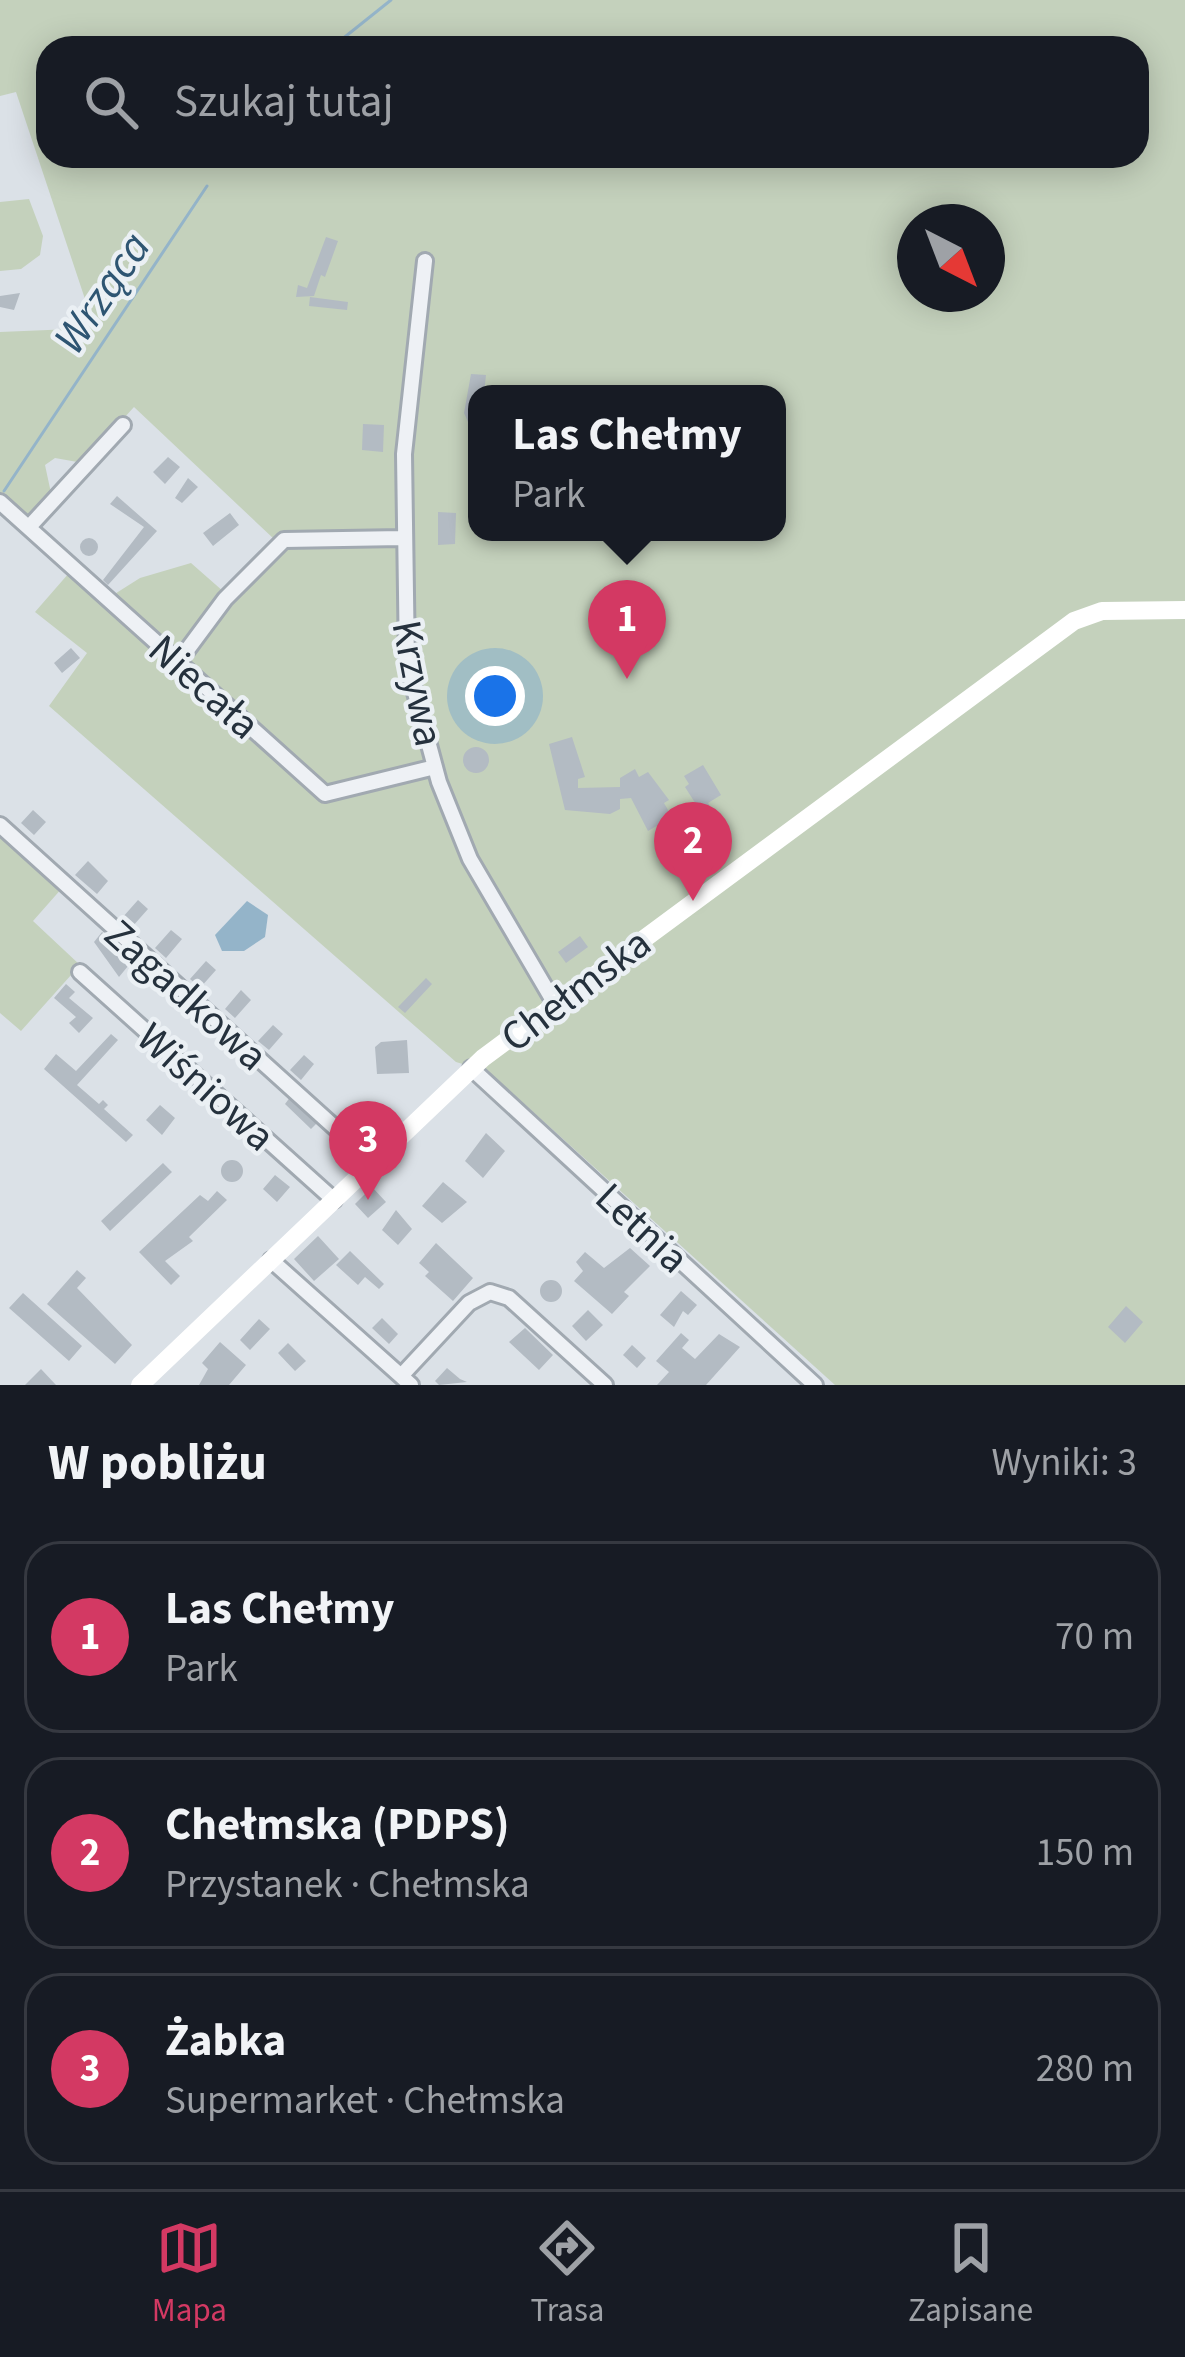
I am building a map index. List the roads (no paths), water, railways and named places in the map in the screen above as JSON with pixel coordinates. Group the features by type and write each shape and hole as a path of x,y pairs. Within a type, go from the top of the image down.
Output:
{"street":[{"name":"Krzywa","path":"425,261 404,454 403,635 435,767 470,860 555,1004"},
{"path":"29,527 123,425"},
{"name":"Niecała","path":"0,502 325,794 435,767"},
{"path":"179,661 225,599 284,540 402,538"},
{"name":"Chełmska","path":"148,1382 471,1068 555,1004 1069,623 1102,610 1185,610"},
{"name":"Zagadkowa","path":"0,825 373,1162"},
{"name":"Wiśniowa","path":"80,972 334,1200"},
{"name":"Letnia","path":"471,1068 815,1385"},
{"path":"271,1261 406,1381 469,1303 490,1292 509,1298 605,1385"}],"water":[{"path":"247,901 268,915 265,937 244,951 222,951 215,935"}],"waterway":[{"name":"Wrząca","path":"346,36 391,0"},
{"name":"Wrząca","path":"4,491 207,186"}],"place":[{"name":"Las Chełmy","path":"627,679"},
{"name":"Chełmska (PDPS)","path":"693,901"},
{"name":"Żabka","path":"368,1200"}]}
